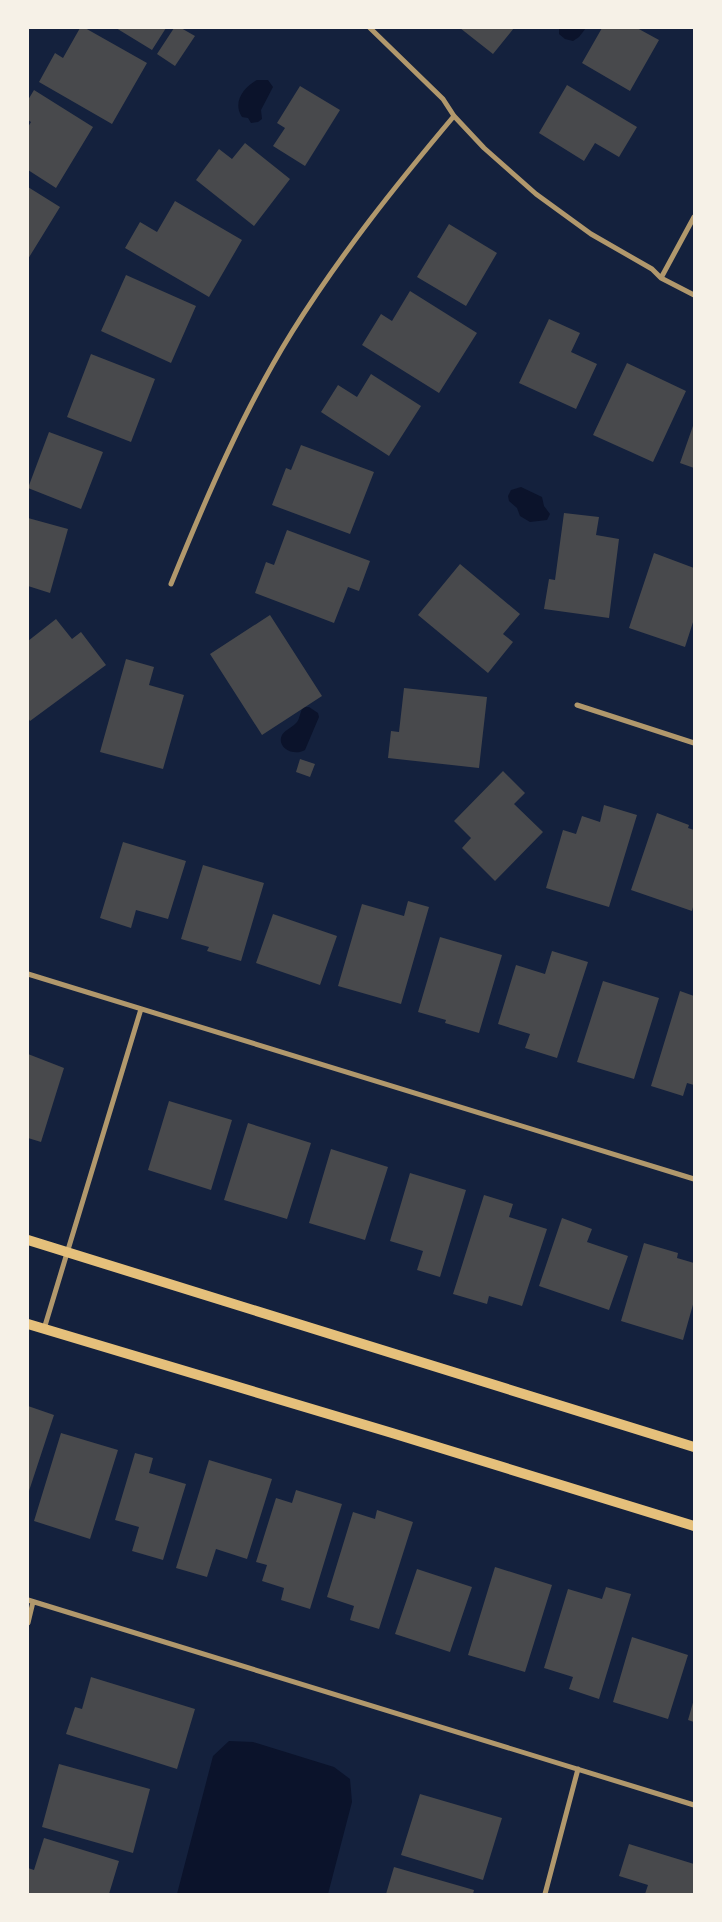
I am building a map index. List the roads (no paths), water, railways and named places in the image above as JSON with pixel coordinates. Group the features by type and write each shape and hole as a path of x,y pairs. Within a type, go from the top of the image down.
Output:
{"main road":[{"path":"28,1240 694,1447"},
{"path":"28,1324 392,1432 694,1526"}],"street":[{"path":"370,28 443,99 454,116 484,148 536,194 591,234 652,269 661,278 694,295"},
{"path":"171,584 202,507 244,418 292,332 346,250 391,191 454,116"},
{"path":"661,278 694,217"},
{"path":"576,705 694,743"},
{"path":"28,974 694,1179"},
{"path":"44,1330 141,1009"},
{"path":"28,1623 30,1601 694,1805"},
{"path":"545,1894 578,1769"}],"water":[{"path":"559,28 586,28 573,41 565,39 559,34"},
{"path":"257,80 268,80 273,87 261,110 262,119 251,123 248,118 242,117 238,106 241,95"},
{"path":"521,487 542,497 544,506 550,514 547,520 530,522 520,516 517,508 509,501 508,496 511,490"},
{"path":"303,707 309,707 318,713 319,717 305,750 296,752 287,750 281,743 282,735 297,722"},
{"path":"229,1741 253,1742 334,1767 350,1779 352,1802 328,1894 177,1894 213,1756"}]}
